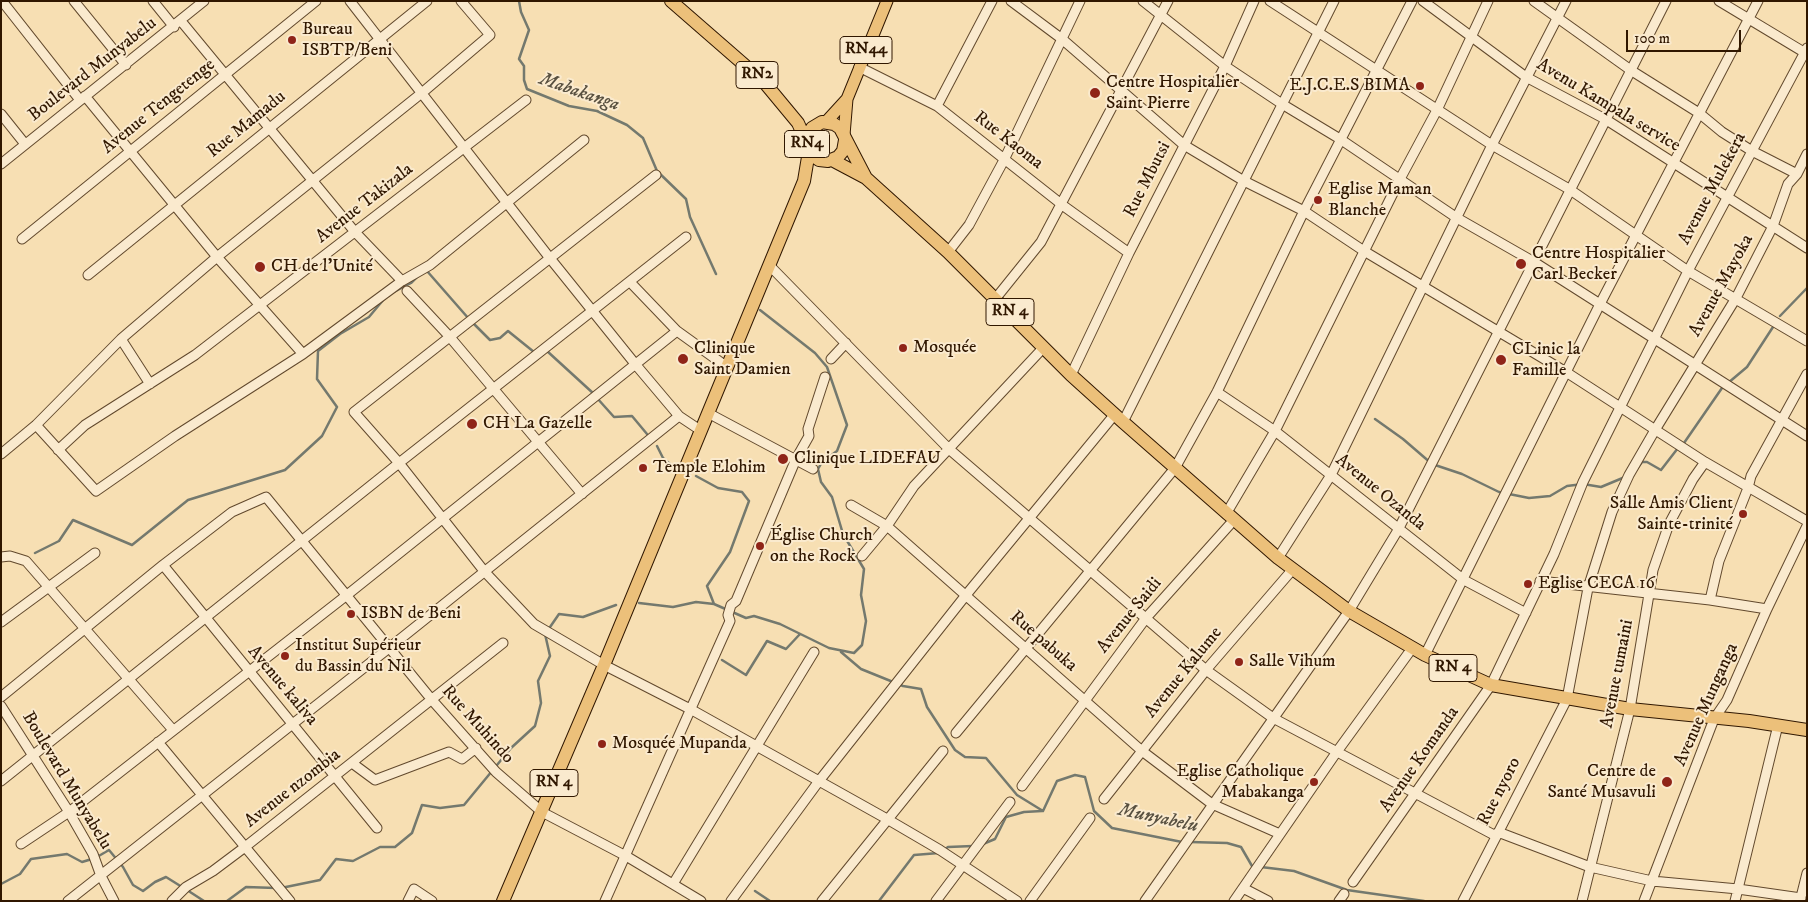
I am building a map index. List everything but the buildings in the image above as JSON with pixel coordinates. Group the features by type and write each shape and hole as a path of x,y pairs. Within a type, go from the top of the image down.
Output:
{"highway":[{"name":"RN2","path":"671,1 764,82 787,108 807,146"},
{"name":"RN2","path":"787,108 822,123"},
{"name":"RN4","path":"804,181 807,146 812,128 822,123 834,124 845,138 866,178"},
{"name":"RN4","path":"807,146 813,156 828,161 843,151 845,138"},
{"name":"RN 4","path":"503,901 604,665 804,181 828,161 866,178 948,252 1071,374 1119,418 1278,558 1348,611 1425,655 1491,686 1630,709 1778,725 1807,730"}],"main road":[{"name":"RN44","path":"845,138 847,100 886,1"},
{"name":"RN44","path":"822,123 847,100"}],"street":[{"path":"2,1 83,98 130,150 217,257 303,354"},
{"path":"74,1 126,65"},
{"path":"153,1 174,27"},
{"name":"Boulevard Munyabelu","path":"1,164 204,1"},
{"name":"Avenue Tengetenge","path":"22,239 316,1"},
{"path":"350,1 423,92 549,257 636,364 679,416 700,430"},
{"name":"Rue Mamadu","path":"88,275 379,37 426,1"},
{"path":"1,454 36,426 121,338 217,257 423,92 490,35 461,1"},
{"path":"937,106 992,1"},
{"path":"1011,1 1062,39 1184,146 1244,182 1304,211 1364,251 1566,372 1705,462 1807,521"},
{"path":"948,252 969,225 1004,160 1080,1"},
{"path":"1143,1 1225,66 1400,179 1456,218 1534,262 1807,436"},
{"path":"996,298 1041,242 1168,1"},
{"name":"Rue Mbutsi","path":"1071,374 1129,252 1225,66 1254,1"},
{"path":"1270,1 1318,34 1377,69 1492,145 1569,189 1688,270 1807,341"},
{"path":"731,901 819,781 1029,516 1119,418 1244,182 1334,1"},
{"path":"956,733 1175,468 1217,392 1304,211 1412,1"},
{"name":"Avenu Kampala service","path":"1423,1 1471,34 1526,77 1605,119 1807,248"},
{"name":"Avenue Saidi","path":"1022,786 1146,618 1230,517 1275,431 1400,179 1437,110 1488,1"},
{"path":"1534,1 1632,71 1699,113 1752,151 1796,174"},
{"path":"1278,558 1331,475 1425,286 1492,145 1566,1"},
{"path":"1145,901 1348,611 1398,530 1569,189 1632,71 1666,1"},
{"path":"1719,1 1749,20 1806,51"},
{"path":"1425,655 1600,304 1638,236 1673,163 1758,1"},
{"path":"181,21 355,232 402,281"},
{"name":"Avenue Mulekera","path":"1581,485 1688,270 1806,51"},
{"name":"Rue Kaoma","path":"859,67 937,106 1004,160 1129,252"},
{"name":"Avenue Takizala","path":"58,450 85,425 195,355 261,306 526,100"},
{"path":"1,114 25,144"},
{"path":"36,426 96,490 175,436 303,354 402,281 430,265 584,140"},
{"name":"Avenue Mayoka","path":"1588,588 1612,512 1628,478 1655,430 1736,298 1773,226 1788,184 1807,154"},
{"path":"656,175 549,257 354,412 399,463 484,571 534,624 604,665 692,710 755,747 887,819 943,852 1017,901"},
{"path":"1,781 34,757 204,618 686,237"},
{"path":"769,265 949,449 1206,670 1273,718 1336,753 1497,834 1590,867 1652,881 1738,888 1801,899 1807,873"},
{"path":"630,282 677,331 727,367"},
{"path":"406,291 449,336 537,443 582,494"},
{"path":"21,844 68,812 248,670 347,595 677,331"},
{"path":"121,338 150,384"},
{"path":"831,359 846,343"},
{"path":"862,556 887,526 914,486 1044,347"},
{"path":"1710,600 1719,561 1751,476 1781,418 1807,374"},
{"path":"605,901 692,710 730,621 728,615 731,605 736,602 796,459 809,436 808,429 825,377"},
{"name":"Avenue Ozanda","path":"1217,392 1275,431 1398,530 1464,580 1526,613"},
{"path":"708,413 813,469"},
{"path":"68,901 679,416"},
{"name":"Avenue tumaini","path":"1582,901 1630,709 1648,593 1660,548 1669,524 1693,479 1705,462"},
{"name":"Avenue Komanda","path":"1353,882 1417,794 1491,686 1566,526 1581,485"},
{"name":"Rue Muhindo","path":"162,565 232,512 266,497 432,700 494,769 542,812 626,856 701,901"},
{"name":"Rue pabuka","path":"851,505 887,526 1142,750 1212,804 1280,834"},
{"name":"Avenue Munganga","path":"1644,901 1714,719 1728,700 1767,609 1807,526"},
{"path":"1,622 95,553"},
{"path":"1,557 10,556 26,562 173,730"},
{"path":"1,697 162,565"},
{"name":"Avenue kaliva","path":"162,565 377,828"},
{"name":"Avenue Kalume","path":"1104,799 1206,670 1293,569"},
{"path":"1540,581 1588,588 1710,600 1767,609"},
{"name":"Rue nyoro","path":"1463,901 1567,699 1588,588"},
{"name":"Avenue nzombia","path":"172,901 183,890 213,871 503,643"},
{"path":"1234,901 1336,753 1413,648"},
{"path":"673,884 814,652"},
{"name":"Boulevard Munyabelu","path":"1,706 68,812 94,858 114,901"},
{"path":"1735,901 1778,725"},
{"path":"158,742 290,901"},
{"path":"352,762 374,780 448,752 462,758 476,748"},
{"path":"822,901 943,751"},
{"path":"936,901 1010,802"},
{"path":"1030,901 1090,818"},
{"path":"1243,888 1268,901"},
{"path":"408,901 414,889 432,901"}],"waterway":[{"name":"Mabakanga","path":"519,1 521,12 529,30 519,59 524,66 524,80 527,89 569,106 597,111 627,125 643,138 657,171 686,199 690,217 716,274"},
{"path":"427,271 469,319"},
{"path":"390,294 411,283 417,277"},
{"path":"1780,316 1807,288"},
{"path":"35,553 59,541 73,520 132,545 188,500 285,470 322,436 337,407 317,379 318,351 340,334 369,317 384,299"},
{"path":"639,603 673,607 696,602 714,604 746,618 754,616 780,624 829,648 854,653 862,645 866,621 861,595 864,569 843,534 832,497 821,482 818,469 822,462 837,451 847,425 827,367 815,353 760,310"},
{"path":"473,323 490,340 500,338 508,331 534,352"},
{"path":"1728,383 1747,367 1773,327"},
{"path":"547,351 594,394"},
{"path":"1684,443 1722,388"},
{"path":"597,398 614,417 632,416 647,434"},
{"path":"1375,419 1403,439 1432,464 1462,474 1499,492 1529,498 1550,496 1567,486 1583,484 1601,487 1625,477"},
{"path":"657,446 663,458 670,464"},
{"path":"1631,477 1642,462 1647,462 1661,470 1678,448"},
{"path":"696,476 718,488 742,492 749,501 730,552 707,586 714,604"},
{"path":"548,630 559,614 583,617 616,605"},
{"path":"281,888 320,880 336,859 353,861 380,847 395,847 412,833 422,805 440,808 464,805 511,748 535,726 541,703 538,681 550,656 545,634"},
{"path":"722,660 746,675 767,641 786,649 800,634"},
{"name":"Munyabelu","path":"841,652 861,669 903,686 921,689 927,707 955,750 965,757 986,758 1017,795 1043,811 1057,781 1075,775 1085,777 1094,811 1112,828 1182,842"},
{"path":"983,844 995,839 1006,817 1024,812 1042,811"},
{"name":"Munyabelu","path":"1190,842 1227,843 1241,847 1252,866 1256,867"},
{"path":"944,850 948,847 973,846"},
{"path":"97,857 109,850 123,867 133,885 143,891 166,877 182,887"},
{"path":"879,901 914,855 939,853"},
{"path":"1,884 20,874 31,859 67,854 82,862 92,859"},
{"name":"Munyabelu","path":"1261,867 1294,871 1347,890 1424,901"},
{"path":"227,901 246,887 276,888"},
{"path":"187,890 204,901"},
{"path":"755,891 770,901"}],"place":[{"name":"Bureau ISBTP/Beni","path":"292,40"},
{"name":"E.J.C.E.S BIMA","path":"1420,86"},
{"name":"Centre Hospitalier Saint Pierre","path":"1095,93"},
{"name":"Eglise Maman Blanche","path":"1318,200"},
{"name":"Centre Hospitalier Carl Becker","path":"1521,264"},
{"name":"CH de l'Unité","path":"260,267"},
{"name":"Mosquée","path":"903,348"},
{"name":"Clinique Saint Damien","path":"683,359"},
{"name":"CLinic la Famille","path":"1501,360"},
{"name":"CH La Gazelle","path":"472,424"},
{"name":"Clinique LIDEFAU","path":"783,459"},
{"name":"Temple Elohim","path":"643,468"},
{"name":"Salle Amis Client Sainte-trinité","path":"1743,514"},
{"name":"Église Church on the Rock","path":"760,546"},
{"name":"Eglise CECA 16","path":"1528,584"},
{"name":"ISBN de Beni","path":"351,614"},
{"name":"Institut Supérieur du Bassin du Nil","path":"285,656"},
{"name":"Salle Vihum","path":"1239,662"},
{"name":"Mosquée Mupanda","path":"602,744"},
{"name":"Eglise Catholique Mabakanga","path":"1314,782"},
{"name":"Centre de Santé Musavuli","path":"1667,782"}]}
